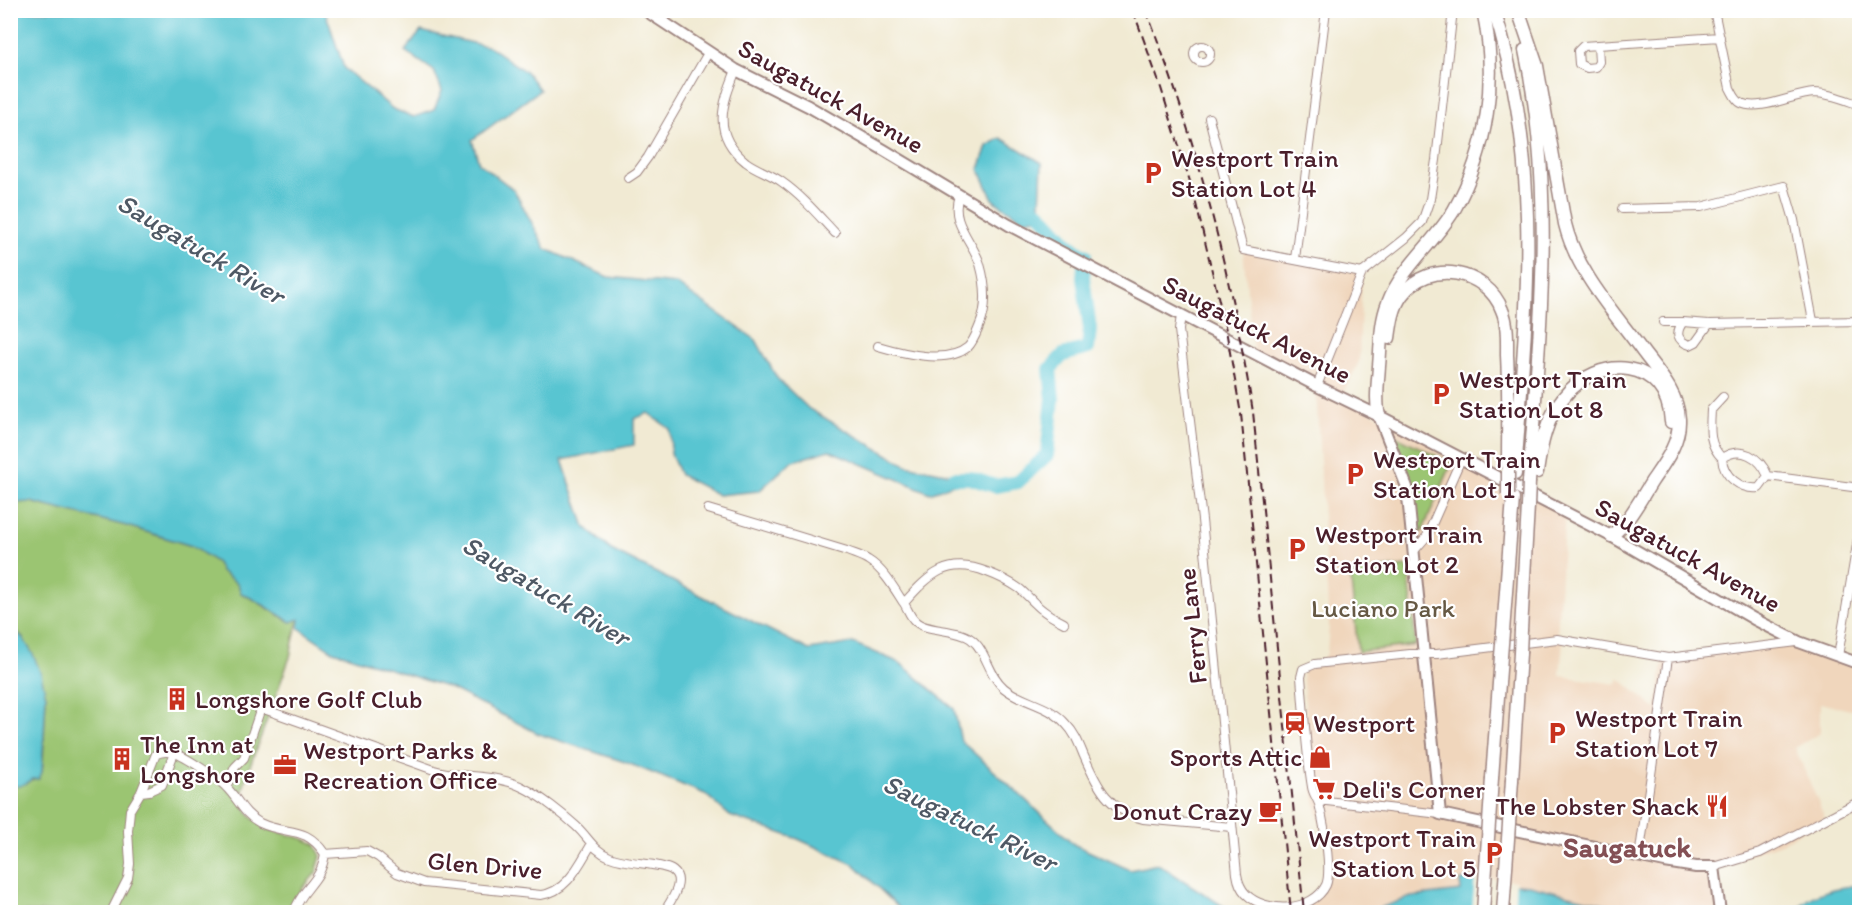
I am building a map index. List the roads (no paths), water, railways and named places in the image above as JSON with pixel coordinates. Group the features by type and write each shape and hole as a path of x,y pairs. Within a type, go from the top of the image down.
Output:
{"highway":[{"path":"1380,416 1376,405 1383,319 1388,303 1402,278 1434,239 1454,209 1469,177 1480,145 1487,113 1490,79 1483,10"},
{"path":"1494,10 1515,99 1528,207 1527,281 1511,472"},
{"path":"1503,912 1543,286 1544,212 1535,102 1517,10"},
{"path":"1517,10 1537,66 1565,224 1571,245 1588,276 1665,382 1678,408 1679,427 1669,455 1623,525 1611,536"},
{"path":"1380,416 1383,409 1392,319 1403,294 1411,285 1430,275 1451,273 1472,277 1484,284 1493,294 1505,318 1511,497 1510,549 1483,912"},
{"path":"1532,483 1546,429 1558,404 1570,389 1590,374 1608,368 1626,368 1646,376 1659,388 1667,402 1671,418 1670,434 1663,452 1616,522 1611,536"}],"main road":[{"name":"Saugatuck Avenue","path":"645,10 736,70 836,123 959,196 1088,268 1611,536 1718,599 1799,642 1860,664"},
{"path":"1380,416 1407,487 1440,814 1685,866 1714,867 1720,912"}],"street":[{"path":"1317,386 1362,273 1406,238 1422,222 1430,200 1453,10"},
{"path":"1714,10 1730,88 1741,103 1764,104 1816,93 1860,105"},
{"path":"1295,259 1326,11"},
{"path":"1598,45 1720,37"},
{"path":"628,178 637,172 648,157 708,53"},
{"path":"736,70 722,111 723,128 730,144 746,161 781,181 797,194 835,234"},
{"path":"1209,118 1243,250 1362,273"},
{"path":"1622,210 1701,207 1784,186 1794,220 1813,321"},
{"path":"878,346 918,355 944,356 965,349 977,333 984,316 983,284 979,262 957,218 959,196"},
{"name":"Ferry Lane","path":"1181,315 1179,330 1203,531 1237,874 1240,887 1249,897 1258,902 1281,906 1308,904 1323,891 1328,880 1328,857 1318,800"},
{"path":"1663,322 1709,324 1860,321"},
{"path":"1683,322 1678,329 1678,335 1682,342 1690,345 1696,342 1709,324"},
{"path":"1723,397 1711,410 1710,434 1713,449 1722,458 1722,467 1733,481 1751,489 1759,488 1768,476"},
{"path":"1722,458 1736,451 1749,454 1760,461 1768,476"},
{"path":"1413,552 1427,536 1461,459"},
{"path":"1768,476 1860,489"},
{"path":"708,509 847,551 869,560 882,572 914,621 924,626 961,634 972,640 980,649 993,677 1005,689 1053,712 1065,722 1075,735 1102,791 1113,805 1129,815 1143,819 1232,827"},
{"path":"1838,656 1860,527"},
{"path":"904,603 919,586 942,570 958,564 972,566 998,576 1020,589 1042,610 1064,623"},
{"path":"1440,814 1318,800 1312,787 1301,677 1303,669 1320,663 1557,639 1668,658 1799,642"},
{"path":"1639,857 1668,658"},
{"path":"226,787 235,767 244,758 261,708 447,774 496,777 525,788 578,828 591,845 609,857 627,863 660,866 672,870 677,877 678,885 664,912"},
{"path":"111,912 128,878 129,819 133,803 141,792 156,754 165,752 174,753 226,787 250,816 267,825 308,836 318,844 325,854 323,867 319,877 307,889 294,912"},
{"path":"141,792 156,789 162,785 174,753"},
{"path":"1714,867 1760,853 1860,801"},
{"name":"Glen Drive","path":"325,854 367,851 398,873 424,883 542,895 550,894 563,886 591,845"}],"water":[{"name":"Saugatuck River","path":"10,11 325,11 344,68 393,109 414,117 434,110 442,91 434,71 405,51 421,31 490,47 527,73 540,90 472,140 479,163 514,190 546,249 608,277 676,284 756,340 777,378 809,409 906,465 970,478 930,493 829,450 791,462 759,491 718,495 680,475 671,454 670,429 648,413 634,419 634,445 562,460 585,527 611,550 809,650 853,643 900,663 954,709 961,741 1075,845 1130,870 1158,864 1229,910 1247,912 908,912 901,910 855,865 798,839 730,816 705,794 625,762 539,734 450,688 333,651 299,628 300,619 291,622 241,593 238,584 221,571 217,563 192,546 127,526 31,502 11,503"},
{"path":"1001,138 1042,163 1040,207 1037,218 1024,220 994,201 979,169 987,146"},
{"path":"10,626 23,638 33,654 46,696 42,772 39,779 32,779 16,786 10,786"},
{"path":"1469,878 1477,881 1529,885 1637,912 1368,912 1411,897 1461,891 1460,881"},
{"path":"1859,885 1859,912 1793,912 1823,892"}],"waterway":[{"path":"954,478 970,478 995,486 1018,482 1047,455 1053,399 1050,369 1063,355 1088,348 1090,329 1083,278 1085,255 1070,246 1039,212"}],"railway":[{"path":"1133,10 1161,88 1193,191 1226,330 1241,414 1291,912"},
{"path":"1146,10 1181,108 1210,208 1234,310 1253,412 1304,912"}],"place":[{"name":"Westport Train Station Lot 4","path":"1153,173"},
{"name":"Westport Train Station Lot 8","path":"1441,394"},
{"name":"Westport Train Station Lot 1","path":"1355,474"},
{"name":"Westport Train Station Lot 2","path":"1297,549"},
{"name":"Longshore Golf Club","path":"177,699"},
{"name":"Westport","path":"1295,723"},
{"name":"Westport Train Station Lot 7","path":"1557,733"},
{"name":"Sports Attic","path":"1320,757"},
{"name":"The Inn at Longshore","path":"122,759"},
{"name":"Westport Parks & Recreation Office","path":"285,765"},
{"name":"Deli's Corner","path":"1324,789"},
{"name":"The Lobster Shack","path":"1717,806"},
{"name":"Donut Crazy","path":"1270,811"},
{"name":"Westport Train Station Lot 5","path":"1494,853"}],"district":[{"name":"Saugatuck","path":"1627,847"}],"park label":[{"name":"Luciano Park","path":"1383,608"}]}
